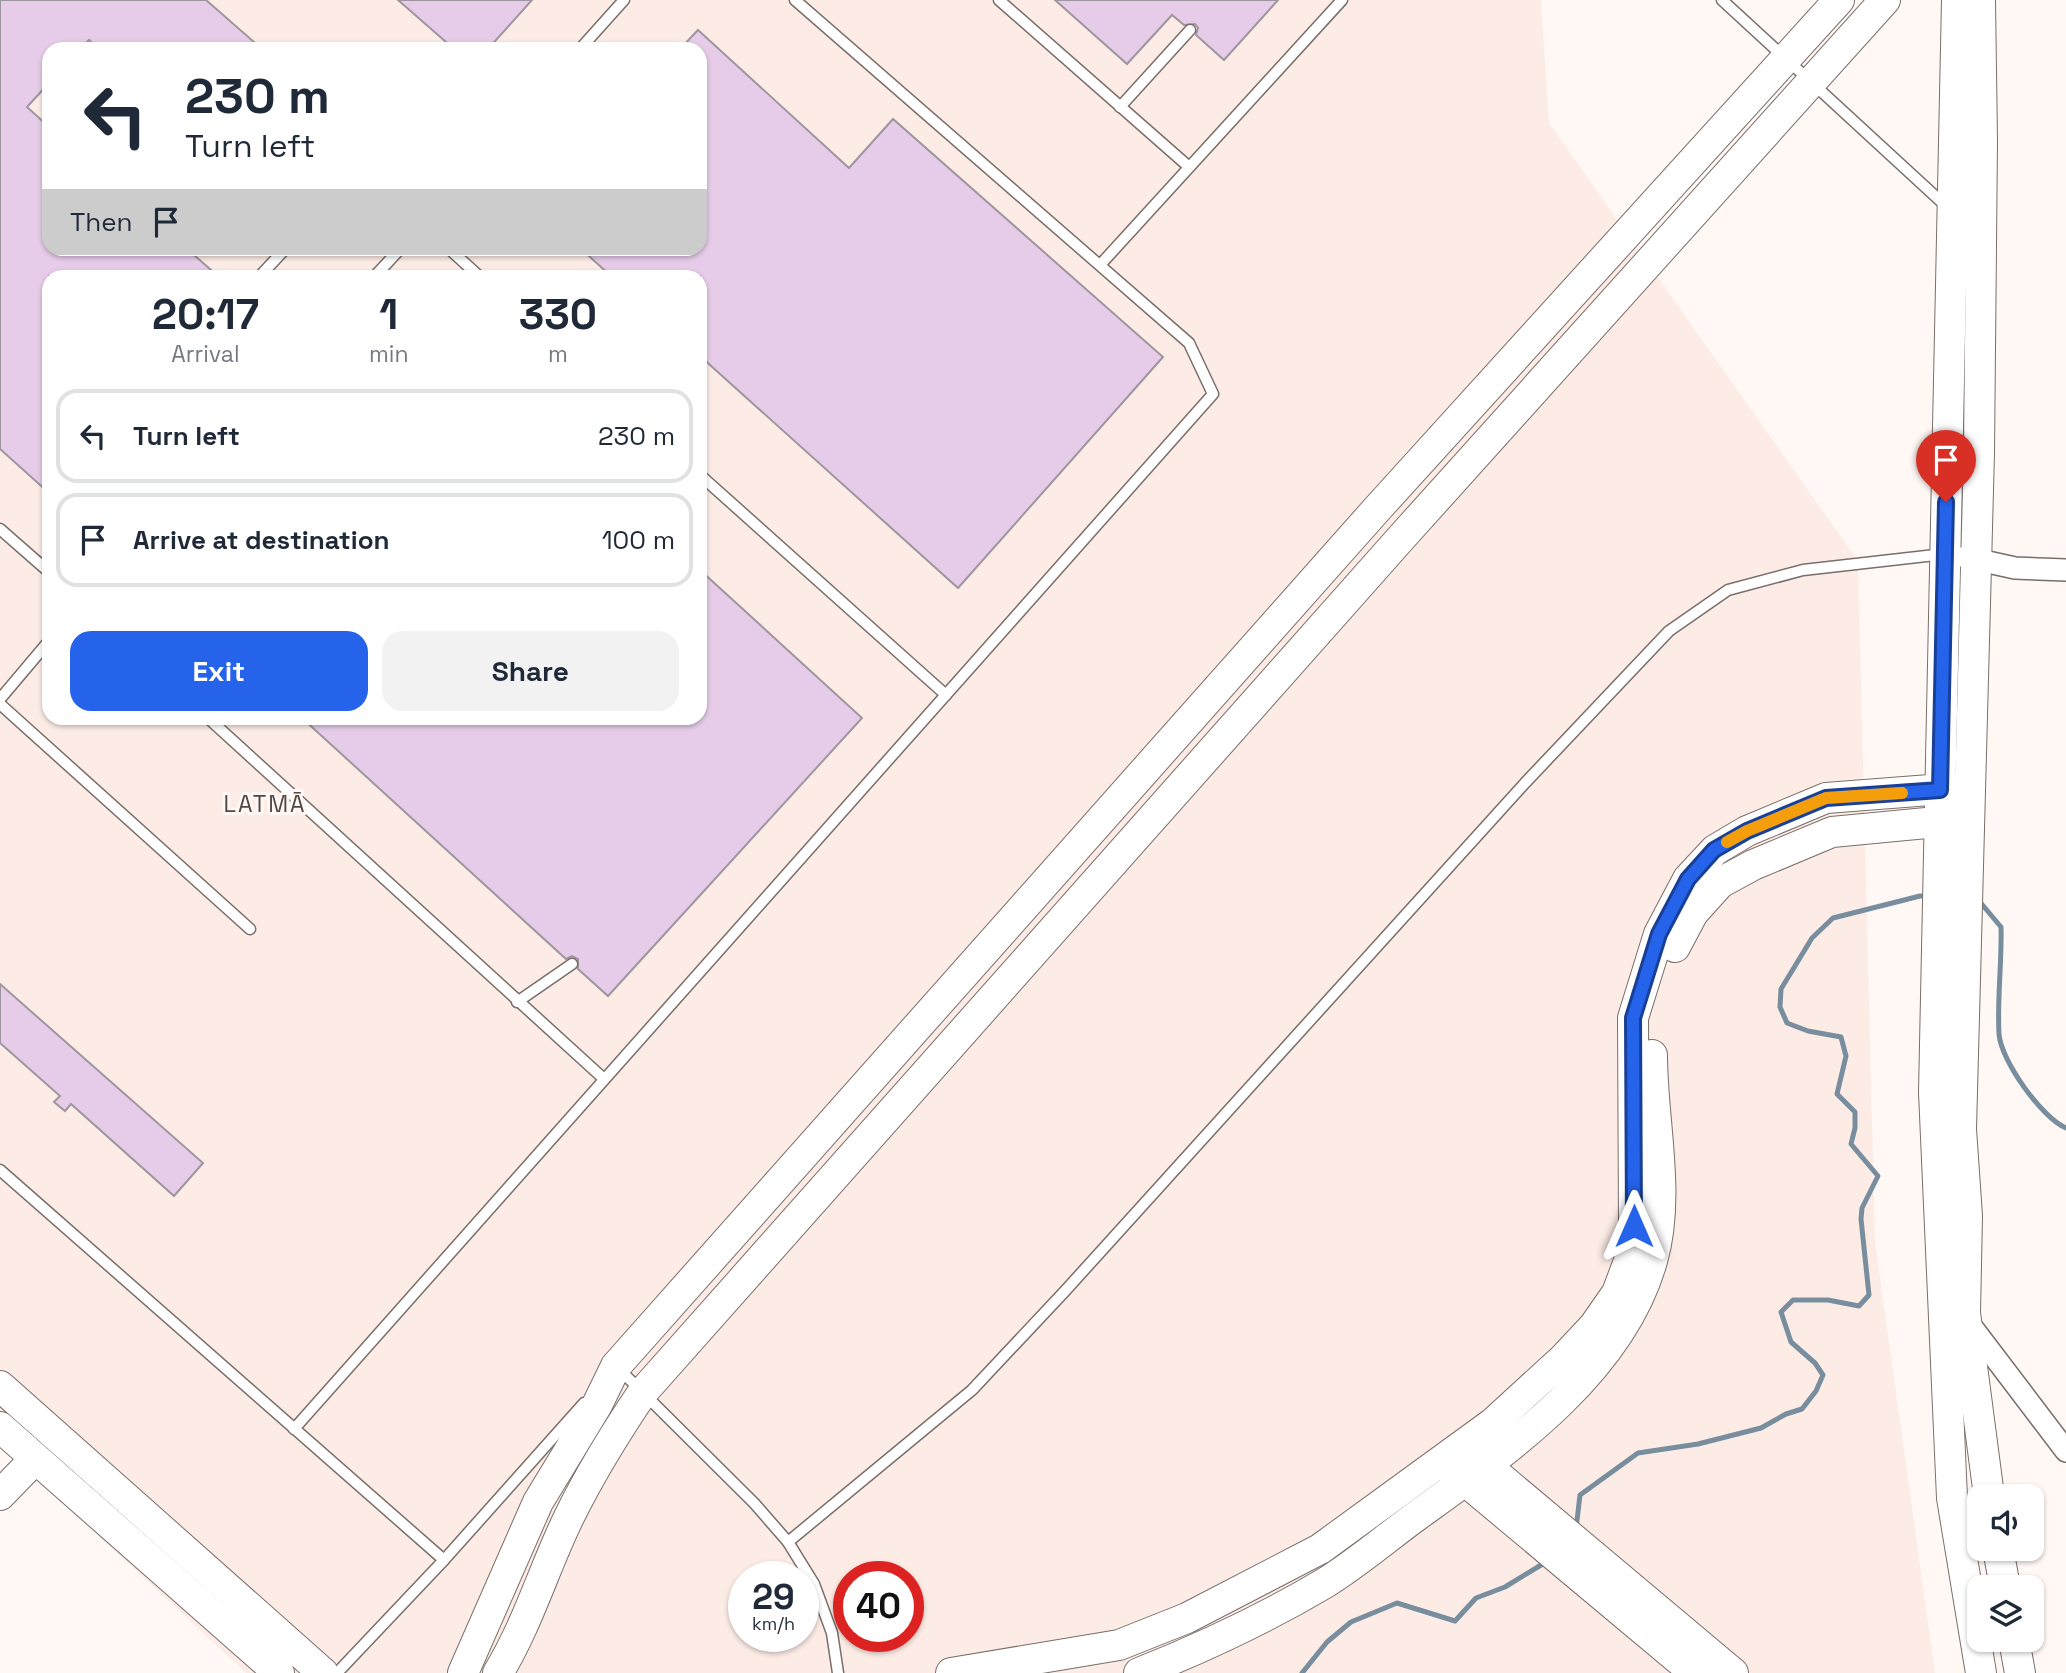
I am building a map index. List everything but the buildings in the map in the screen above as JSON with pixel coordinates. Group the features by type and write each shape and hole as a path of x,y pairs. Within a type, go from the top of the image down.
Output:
{"street":[{"path":"463,1673 538,1502 597,1405 616,1366 1377,509 1839,0"},
{"path":"498,1673 515,1642 569,1517 618,1429 643,1392 1391,548 1885,0"},
{"path":"1955,788 1944,554 1957,0"},
{"path":"1980,0 1982,141 1976,559 1955,788 1952,927 1934,1092 1952,1499 1985,1575"},
{"path":"1944,554 2015,568 2066,570"},
{"path":"951,1673 1119,1645 1187,1618 1320,1549 1493,1423 1564,1358 1594,1326 1617,1293 1629,1261 1634,1226 1633,1018 1659,934 1688,879 1714,850 1747,831 1826,798 1955,788"},
{"path":"1139,1673 1193,1652 1326,1582 1475,1473 1570,1392 1600,1360 1640,1298 1653,1259 1660,1213 1651,1006 1665,967 1693,913 1720,883 1753,865 1832,832 1954,820"},
{"path":"1952,927 1967,1216 1966,1319 1987,1484"},
{"path":"1966,1319 2066,1451"},
{"path":"0,1386 323,1673"},
{"path":"0,1427 279,1673"},
{"path":"1451,1453 1584,1564 1687,1663 1733,1673"},
{"path":"0,1495 35,1459"},
{"path":"169,1576 187,1553"},
{"path":"1981,1673 1984,1652"},
{"path":"2016,1652 2020,1673"}],"lane":[{"path":"586,42 624,0"},
{"path":"294,1429 1213,394 1189,343 795,0"},
{"path":"999,0 1188,166"},
{"path":"1100,265 1342,0"},
{"path":"1722,0 1954,213"},
{"path":"1120,107 1190,30"},
{"path":"266,270 279,256"},
{"path":"381,270 394,256"},
{"path":"457,256 472,270"},
{"path":"707,481 946,695"},
{"path":"0,529 42,566"},
{"path":"788,1542 972,1390 1525,783 1669,631 1728,590 1803,570 1944,554"},
{"path":"42,649 0,702 250,929"},
{"path":"216,725 604,1079"},
{"path":"517,1002 572,964"},
{"path":"0,1170 444,1560"},
{"path":"337,1673 444,1560 616,1366 754,1503 788,1542 814,1584 832,1633 838,1673"}],"shaded area":[{"path":"0,0 1541,0 1549,123 1858,561 1875,1241 1935,1673 246,1673 0,1444"}],"waterway":[{"path":"1576,1529 1580,1495 1638,1453 1698,1444 1761,1428 1786,1414 1802,1409 1816,1391 1823,1375 1815,1363 1791,1342 1781,1312 1793,1300 1828,1300 1859,1306 1869,1295 1861,1219 1862,1208 1878,1176 1851,1144 1855,1112 1837,1094 1846,1056 1841,1037 1808,1031 1787,1023 1780,1007 1781,989 1812,938 1833,918 1928,896"},
{"path":"1976,902 1980,902 2001,927 2001,1045 2024,1087 2046,1113 2066,1128"},
{"path":"1302,1673 1327,1642 1351,1622 1397,1603 1455,1621 1476,1598 1505,1587 1546,1562"}],"slow traffic":[{"path":"1727,842 1826,798 1902,793"}],"district":[{"name":"LATMĀ","path":"265,804"}],"route":[{"path":"1634,1226 1633,1018 1659,934 1688,879 1714,850 1747,831 1826,798 1940,790 1946,502"}]}
